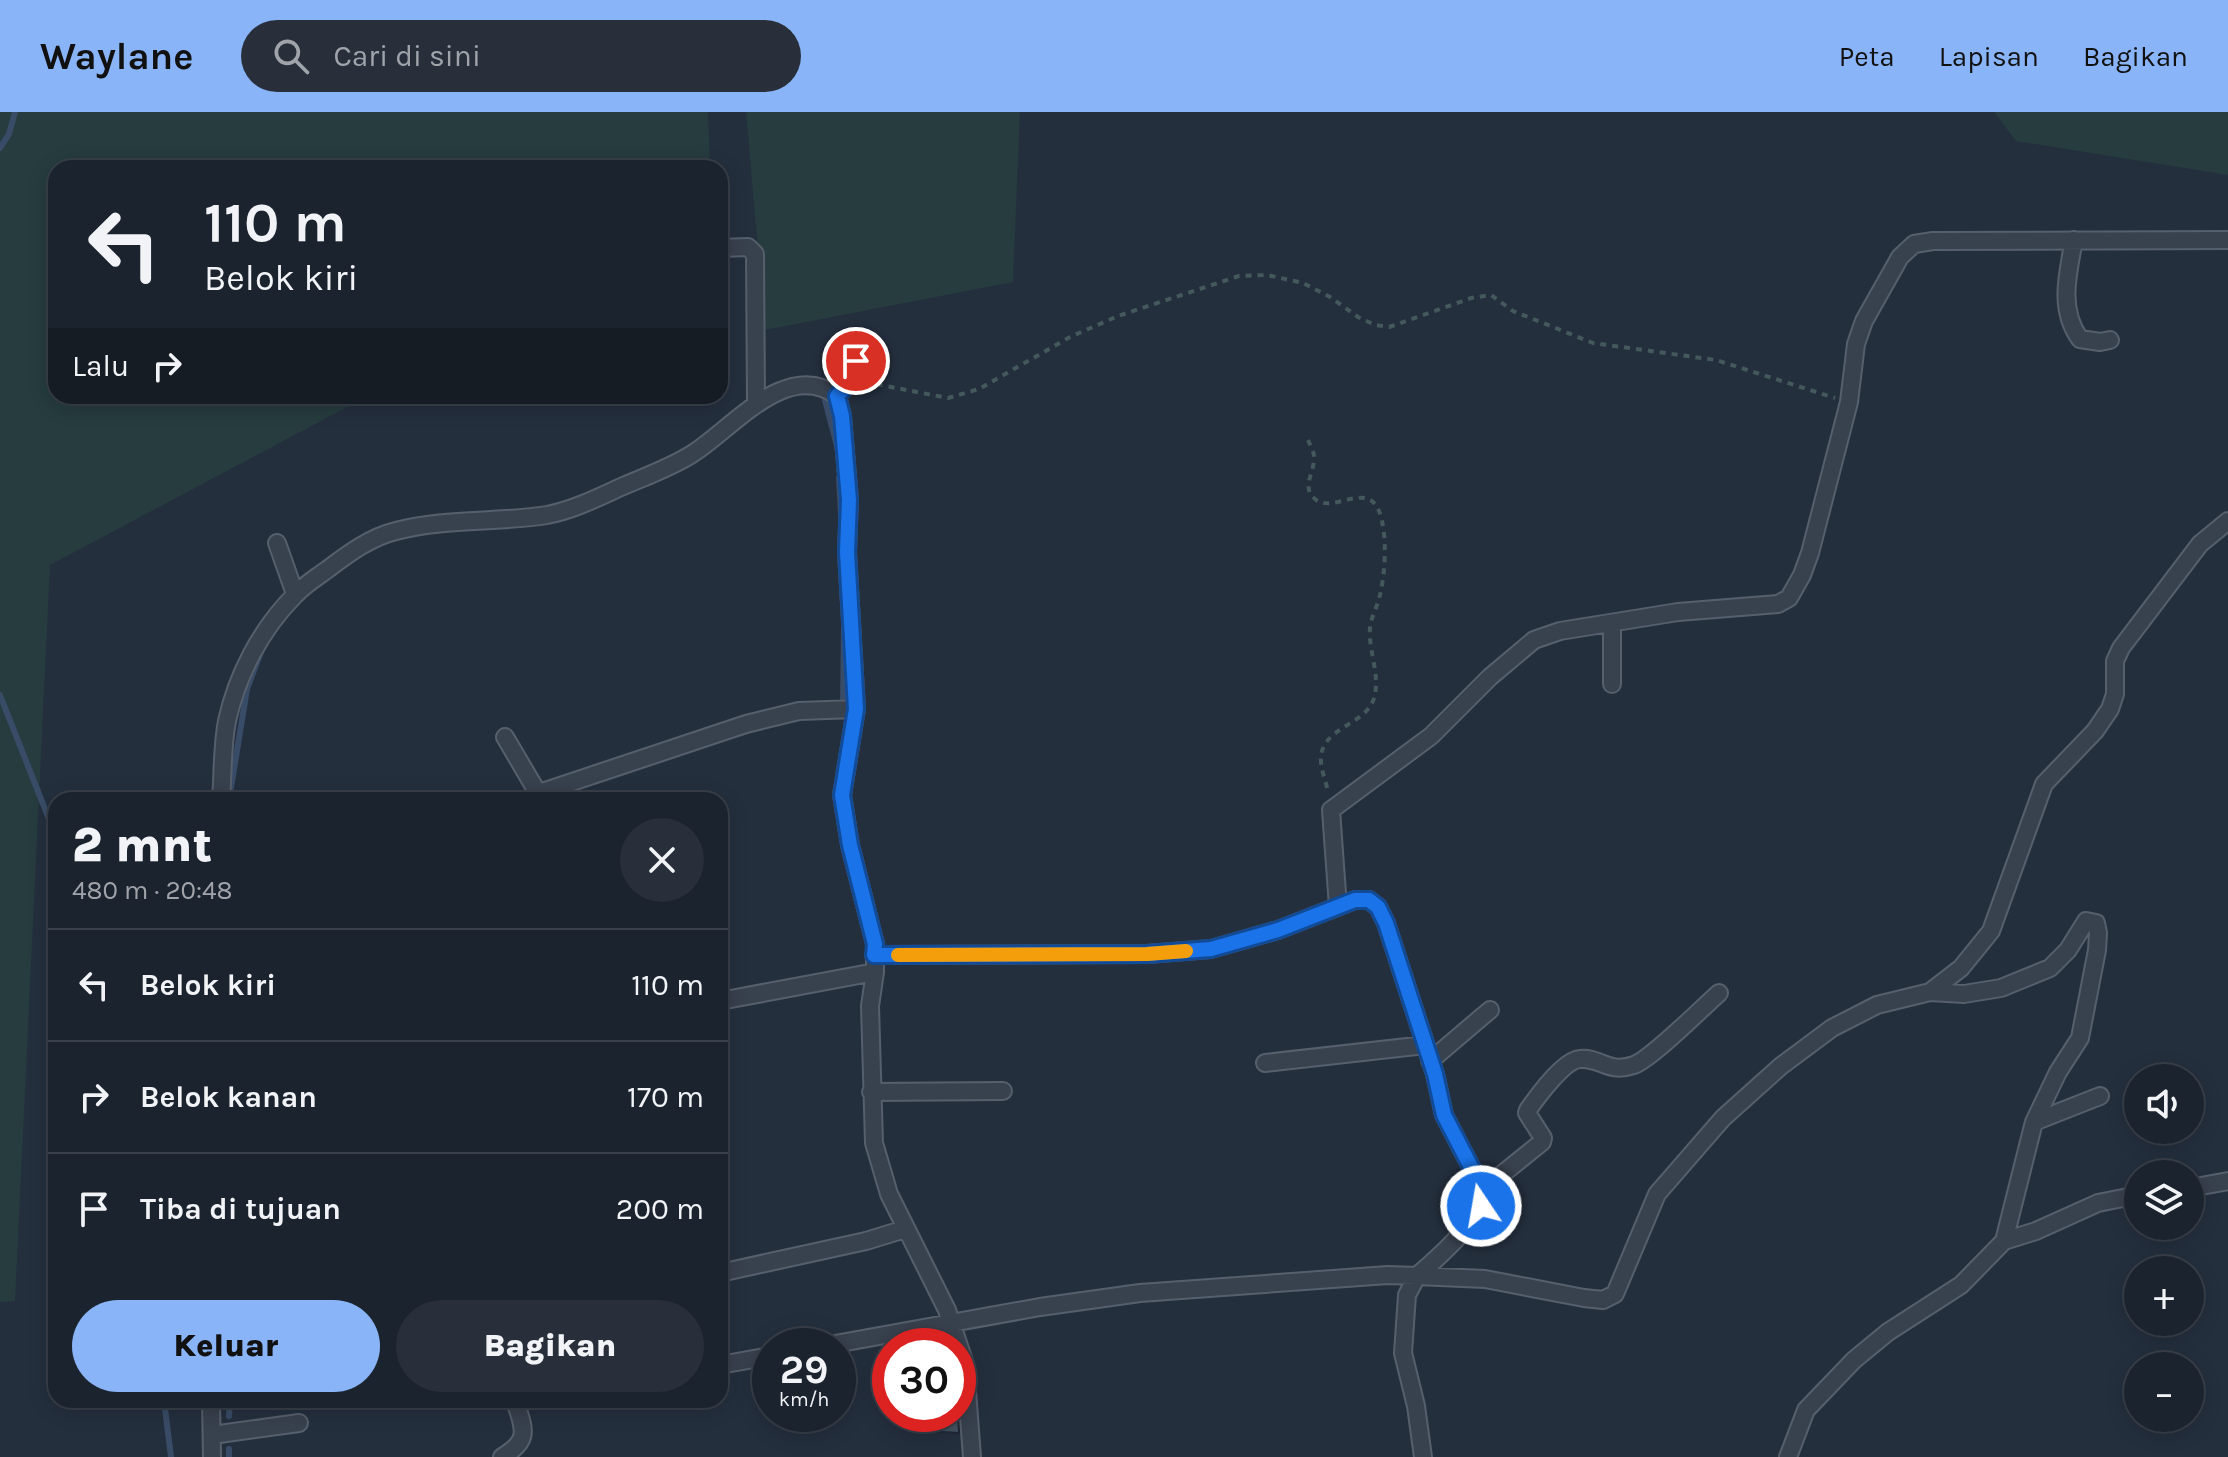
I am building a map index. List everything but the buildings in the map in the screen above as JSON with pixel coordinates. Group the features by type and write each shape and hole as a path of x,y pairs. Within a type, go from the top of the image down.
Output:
{"street":[{"path":"2074,240 2066,287 2070,318 2080,339 2110,340"},
{"path":"1338,907 1331,810 1431,736 1490,677 1534,640 1560,631 1695,610 1770,606 1789,598 1810,553 1849,402 1856,344 1864,321 1891,268 1914,244 1933,241 2228,240"},
{"path":"728,248 748,247 755,254 756,403"},
{"path":"862,338 843,389 842,416 849,500 847,552 856,709 842,795 850,845 875,944 870,1006 874,1143 889,1194 951,1325 965,1364 972,1457"},
{"path":"222,792 227,722 249,657 267,628 295,594 347,555 371,540 395,531 547,515 578,506 688,457 756,403 785,389 800,386 843,389"},
{"path":"1930,992 1961,968 1991,931 2044,784 2095,731 2110,709 2115,694 2118,654 2200,544 2228,521"},
{"path":"277,543 295,594"},
{"path":"1612,625 1612,684"},
{"path":"551,792 746,724 799,711 856,709"},
{"path":"505,737 538,792"},
{"path":"728,999 874,964 1211,949 1278,930 1355,900 1369,900 1378,907 1386,923 1428,1053 1444,1115 1485,1188"},
{"path":"856,1341 1040,1307 1140,1293 1388,1275 1485,1279 1603,1300 1615,1294 1657,1194 1723,1118 1781,1066 1832,1028 1877,1005 1930,992 1964,994 2001,988 2050,968 2068,950 2086,921 2096,923 2097,950 2080,1038 2058,1072 2034,1122 2004,1241"},
{"path":"1423,1457 1416,1406 1403,1353 1407,1295 1417,1276 1456,1240 1481,1206 1485,1188 1542,1142 1543,1138 1527,1113 1543,1088 1573,1061 1590,1060 1609,1068 1638,1064 1719,993"},
{"path":"1265,1063 1428,1053 1490,1010"},
{"path":"871,1092 1003,1091"},
{"path":"2034,1122 2100,1096"},
{"path":"2204,1185 2228,1181"},
{"path":"1788,1457 1806,1410 1854,1360 1888,1332 1961,1285 2004,1241 2036,1231 2098,1203 2124,1198"},
{"path":"728,1271 866,1241 905,1229"},
{"path":"728,1364 752,1359"},
{"path":"211,1408 212,1457"},
{"path":"502,1457 518,1447 522,1438 523,1425 517,1408"},
{"path":"212,1435 299,1423"}],"path":[{"path":"843,389 859,381 948,398 960,397 1070,337 1118,316 1239,276 1267,275 1303,283 1358,317 1383,327 1491,295 1513,311 1593,343 1716,360 1849,402"},
{"path":"1308,440 1314,455 1308,488 1310,495 1317,501 1328,503 1369,499 1378,508 1384,537 1382,581 1370,628 1376,683 1372,703 1323,745 1321,759 1331,810"}],"green space":[{"path":"0,112 708,112 710,160 48,160 48,404 353,404 50,565 15,1301 0,1302"},
{"path":"746,112 1020,112 1013,282 765,330"},
{"path":"1994,112 2228,112 2228,175 2016,141"}],"waterway":[{"path":"0,148 9,134 15,112"},
{"path":"825,400 838,450"},
{"path":"839,478 841,514"},
{"path":"843,706 844,625"},
{"path":"230,792 247,689 261,652"},
{"path":"0,695 48,817"},
{"path":"165,1408 171,1457"},
{"path":"229,1416 230,1408"},
{"path":"229,1449 229,1457"}],"slow traffic":[{"path":"898,955 1147,954 1186,951"}],"route":[{"path":"856,361 849,383 837,396 842,416 849,500 849,612 856,709 842,795 850,845 875,944 874,955 1147,954 1211,949 1278,930 1355,900 1369,900 1378,907 1386,923 1435,1074 1444,1115 1485,1188 1481,1206"}]}
